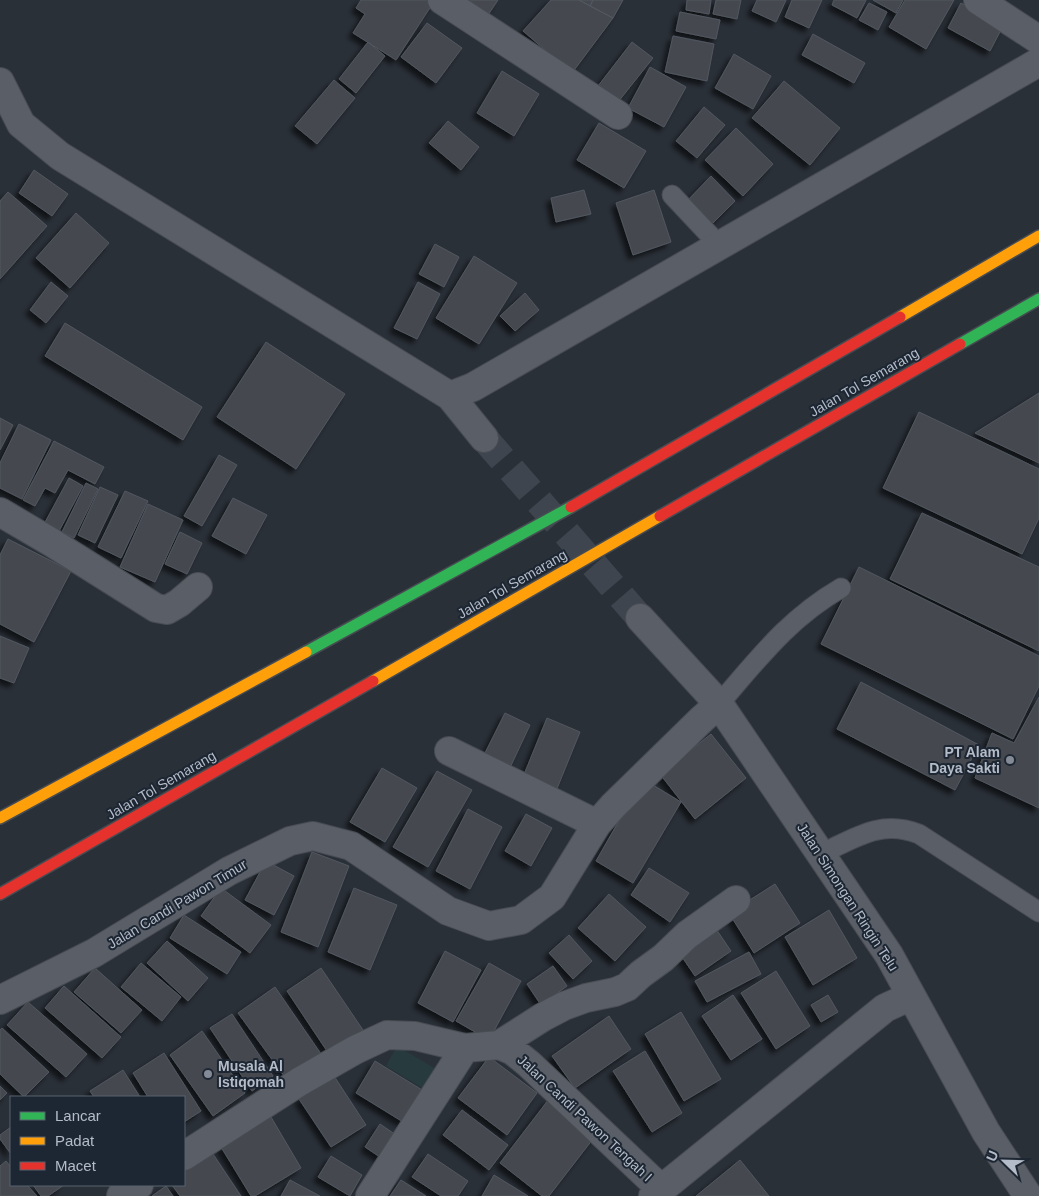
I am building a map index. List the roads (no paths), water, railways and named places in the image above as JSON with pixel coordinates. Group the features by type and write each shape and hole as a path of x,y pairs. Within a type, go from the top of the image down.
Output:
{"highway":[{"path":"0,818 549,520 1039,236"},
{"name":"Jalan Tol Semarang","path":"0,894 1039,299"}],"street":[{"path":"442,0 618,115"},
{"path":"978,0 1039,40"},
{"path":"450,396 472,387 1039,62"},
{"path":"0,82 21,124 60,156 450,396 484,438"},
{"path":"0,512 156,608 167,610 179,603 198,587"},
{"name":"Jalan Simongan Ringin Telu","path":"640,618 719,704 889,955 986,1132 1028,1196"},
{"name":"Jalan Candi Pawon Timur","path":"0,1000 94,953 229,871 290,841 313,836 351,846 448,911 489,926 521,920 552,897 597,824 640,779 719,704"},
{"path":"449,751 597,824"},
{"path":"185,1155 299,1082 355,1050 386,1035 415,1036 465,1048 499,1045 564,1006 627,987 663,958 687,935 736,900"},
{"name":"Jalan Candi Pawon Tengah I","path":"499,1045 529,1064 657,1192 885,1008 911,996"},
{"path":"370,1196 465,1048"},
{"path":"121,1196 136,1186"}],"lane":[{"path":"672,195 719,245"},
{"path":"719,704 788,626 814,605 841,588"},
{"path":"821,854 874,830 889,827 905,828 919,834 1039,912"}],"tunnel":[{"path":"484,438 640,618"}],"place":[{"name":"PT Alam Daya Sakti","path":"1010,760"},
{"name":"Musala Al Istiqomah","path":"208,1074"}]}
